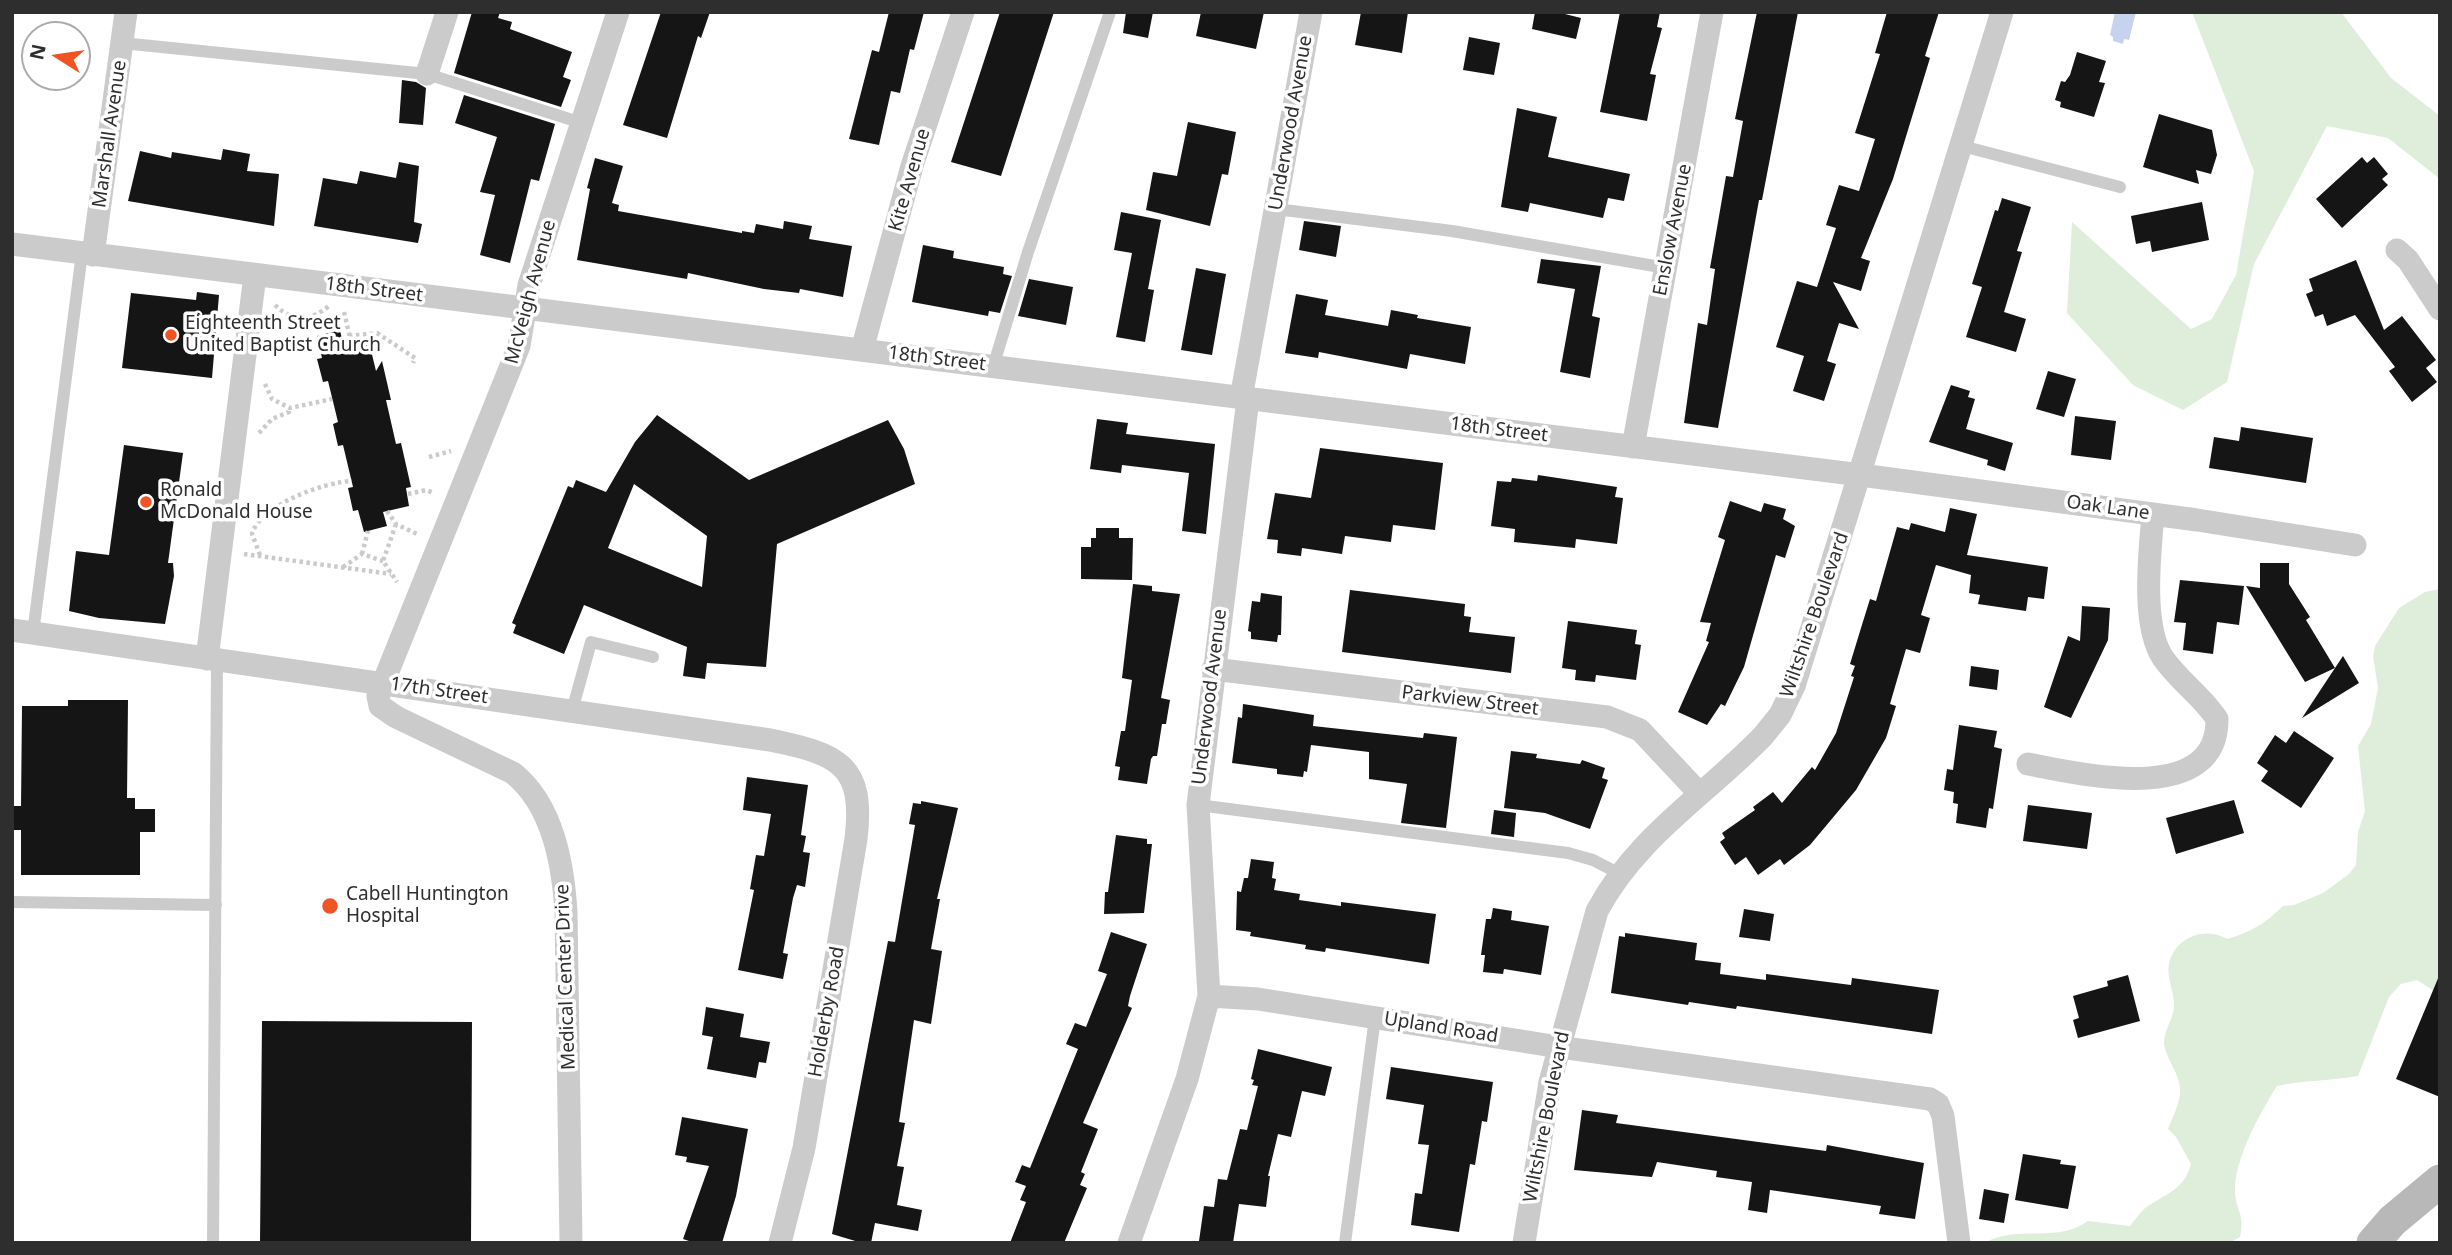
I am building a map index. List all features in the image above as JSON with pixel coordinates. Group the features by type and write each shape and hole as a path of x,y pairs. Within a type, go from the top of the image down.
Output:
{"street":[{"name":"Marshall Avenue","path":"87,254 126,12"},
{"path":"427,75 447,12"},
{"name":"McVeigh Avenue","path":"381,683 519,346 528,285 618,12"},
{"name":"Kite Avenue","path":"862,350 912,166 963,12"},
{"name":"Underwood Avenue","path":"1209,996 1198,805 1245,399 1311,12"},
{"name":"Enslow Avenue","path":"1633,447 1712,12"},
{"name":"Wiltshire Boulevard","path":"1524,1243 1542,1126 1559,1047 1597,911 1620,874 1640,849 1699,793 1743,757 1780,715 1794,686 2002,12"},
{"name":"18th Street","path":"12,244 1861,475"},
{"path":"2397,250 2440,309"},
{"path":"212,660 256,275"},
{"name":"Oak Lane","path":"1861,475 2153,514 2355,545"},
{"path":"2028,764 2106,778 2145,779 2186,768 2211,748 2217,734 2217,719 2162,657 2155,642 2150,590 2153,514"},
{"name":"17th Street","path":"23,632 798,746 841,765 854,780"},
{"name":"Parkview Street","path":"1213,669 1607,717 1640,730 1699,793"},
{"name":"Medical Center Drive","path":"381,683 378,696 386,711 507,769 519,778 538,801 554,841 565,885 571,1243"},
{"name":"Holderby Road","path":"780,1243 804,1148 848,887 858,820 854,780"},
{"path":"1129,1243 1187,1079 1209,996"},
{"name":"Upland Road","path":"1209,996 1258,999 1559,1047 1930,1099 1938,1104 1942,1116 1959,1243"},
{"path":"2373,1243 2392,1221 2440,1181"}],"lane":[{"path":"993,366 1028,252 1110,12"},
{"path":"122,43 427,75 582,123"},
{"path":"1962,146 2120,187"},
{"path":"1276,209 1452,231 1665,268"},
{"path":"23,632 87,254"},
{"path":"572,711 591,642 653,657"},
{"path":"212,660 216,905 213,1243"},
{"path":"1198,805 1568,853 1593,860 1620,874"},
{"path":"12,902 216,905"},
{"path":"1345,1243 1375,1018"}],"path":[{"path":"275,305 288,315 304,318 320,314 332,304"},
{"path":"344,312 350,339 377,333 415,358 413,363"},
{"path":"265,384 272,399 290,408 332,399"},
{"path":"259,433 272,419 289,412 290,408"},
{"path":"429,457 451,451"},
{"path":"260,555 249,534 256,524 291,500 320,485 352,481"},
{"path":"408,494 426,490 434,493"},
{"path":"387,512 396,524 417,534"},
{"path":"383,561 396,524"},
{"path":"342,567 362,554 368,531"},
{"path":"244,554 391,574"},
{"path":"362,554 383,561 397,582"}],"green space":[{"path":"2192,12 2341,12 2391,78 2440,116 2440,179 2388,138 2327,126 2254,264 2227,382 2183,410 2133,385 2067,313 2072,222 2191,329 2212,319 2236,275 2254,171"},
{"path":"2440,589 2440,990 2434,991 2417,980 2401,984 2389,997 2358,1076 2277,1086 2256,1123 2238,1167 2235,1194 2241,1218 2240,1237 2229,1243 1985,1243 2010,1235 2063,1231 2088,1221 2130,1226 2144,1209 2184,1180 2191,1164 2176,1137 2168,1129 2180,1093 2178,1077 2164,1043 2174,1007 2168,969 2172,955 2192,936 2210,934 2227,939 2251,930 2283,906 2294,905 2323,893 2349,874 2356,865 2358,832 2365,811 2358,746 2371,724 2378,688 2373,656 2375,646 2399,608 2425,592"}],"water":[{"path":"2115,12 2136,12 2129,40 2124,39 2123,44 2113,41 2110,35"}],"building":[{"path":"472,12 500,12 498,18 512,22 510,29 572,52 563,77 571,80 561,107 454,73"},
{"path":"661,12 710,12 701,38 698,36 667,138 623,125"},
{"path":"889,12 924,12 914,50 910,49 900,93 891,91 879,145 849,139 872,50 879,52"},
{"path":"1000,12 1054,12 1001,176 951,162"},
{"path":"1126,12 1153,12 1148,38 1123,33"},
{"path":"1201,12 1264,12 1256,49 1196,36"},
{"path":"1361,12 1408,12 1402,53 1355,45"},
{"path":"1535,12 1557,12 1581,18 1576,39 1532,29"},
{"path":"1620,12 1660,12 1657,27 1662,28 1650,74 1656,75 1647,121 1600,112"},
{"path":"1757,12 1798,12 1762,200 1759,200 1718,428 1684,423 1698,323 1707,325 1715,269 1710,268 1726,176 1733,177 1743,121 1735,119"},
{"path":"1887,12 1939,12 1925,56 1930,58 1893,179 1861,258 1870,261 1861,291 1833,282 1859,329 1839,323 1827,361 1836,364 1824,401 1793,391 1804,356 1776,347 1797,281 1817,287 1836,228 1826,225 1839,185 1859,191 1875,139 1855,133 1880,54 1875,53"},
{"path":"1469,37 1500,43 1494,75 1463,70"},
{"path":"2077,52 2106,61 2099,82 2105,83 2094,117 2060,107 2061,102 2055,100 2061,81 2065,82 2070,75"},
{"path":"402,80 416,82 426,88 423,125 399,123"},
{"path":"464,95 555,124 539,181 531,179 510,263 480,255 495,195 480,192 497,137 455,123"},
{"path":"1517,108 1557,117 1548,157 1630,174 1624,201 1608,198 1603,218 1530,203 1528,212 1501,207"},
{"path":"2159,114 2212,130 2217,155 2211,174 2196,170 2199,184 2143,167"},
{"path":"1188,122 1236,132 1228,175 1222,174 1210,226 1146,210 1153,172 1177,176"},
{"path":"223,149 250,154 247,171 279,174 274,226 128,201 140,151 171,158 172,152 221,160"},
{"path":"2362,157 2367,163 2374,157 2388,174 2382,179 2388,185 2342,228 2316,199"},
{"path":"595,158 623,166 612,203 619,205 618,211 742,233 754,233 756,224 783,229 784,221 812,226 809,239 852,246 843,297 800,289 799,293 764,289 688,273 687,279 577,260 590,189 587,188"},
{"path":"399,162 419,166 414,222 422,224 418,243 314,226 323,178 357,184 360,171 396,178"},
{"path":"2002,198 2031,207 2017,251 2022,252 2004,312 2026,319 2016,352 1966,337 1982,287 1972,284 1995,210 1998,211"},
{"path":"2202,202 2209,240 2152,252 2150,241 2136,244 2131,216"},
{"path":"1121,212 1161,220 1148,289 1154,290 1145,342 1116,337 1132,253 1114,250"},
{"path":"1304,221 1341,226 1336,257 1299,250"},
{"path":"923,245 954,251 953,258 1004,267 1003,274 1012,276 1000,313 989,311 988,316 912,302"},
{"path":"1541,259 1601,266 1592,316 1600,318 1590,378 1560,372 1575,289 1537,283"},
{"path":"2356,260 2384,330 2402,316 2436,360 2426,368 2437,382 2412,402 2389,371 2395,367 2355,315 2327,326 2323,314 2315,317 2306,294 2313,291 2309,279"},
{"path":"1196,268 1226,274 1212,355 1181,350"},
{"path":"1029,279 1073,287 1066,325 1018,316"},
{"name":"Eighteenth Street United Baptist Church","path":"197,292 219,295 212,378 122,368 131,293 196,300"},
{"path":"1296,294 1328,300 1325,315 1388,326 1391,310 1418,315 1417,318 1471,327 1465,364 1410,354 1407,369 1319,352 1318,358 1285,353"},
{"path":"340,330 343,344 368,338 376,371 382,361 391,400 386,400 396,444 401,443 411,487 406,488 409,506 383,512 387,526 364,532 358,510 353,511 348,488 353,487 343,445 338,446 333,424 338,422 328,381 323,382 317,359 322,358 317,336"},
{"path":"2048,371 2076,379 2064,417 2036,409"},
{"path":"1951,385 1970,391 1968,397 1975,399 1966,429 2013,443 2005,471 1987,465 1988,460 1929,442"},
{"path":"657,415 749,480 888,420 904,449 915,484 777,544 766,667 707,663 705,679 683,676 687,647 584,605 564,654 513,633 516,625 512,623 568,486 573,488 576,480 606,492 635,442","holes":["634,484 707,536 702,587 608,548"]},
{"path":"2075,416 2116,421 2111,460 2071,455"},
{"path":"1097,419 1128,423 1126,434 1215,444 1206,534 1182,531 1189,473 1122,465 1121,473 1090,469"},
{"path":"2241,427 2313,438 2306,483 2209,468 2214,437 2239,441"},
{"name":"Ronald McDonald House","path":"124,445 183,453 168,563 173,563 174,576 165,624 99,618 69,611 76,551 109,555"},
{"path":"1320,448 1443,463 1435,530 1393,525 1391,542 1345,536 1342,554 1302,548 1301,556 1277,553 1278,540 1267,539 1275,493 1311,498"},
{"path":"1538,475 1617,487 1615,497 1623,498 1617,544 1576,539 1575,548 1514,542 1515,529 1491,526 1497,481 1511,482 1512,478 1537,481"},
{"path":"1730,501 1761,512 1764,503 1786,509 1783,519 1795,526 1785,558 1776,555 1744,667 1725,706 1721,704 1707,725 1678,712 1709,642 1706,641 1711,623 1700,622 1725,540 1718,537"},
{"path":"1950,508 1977,514 1967,555 2048,567 2044,599 2028,597 2026,611 1978,604 1980,595 1969,593 1971,575 1936,565 1921,615 1930,618 1920,653 1906,649 1890,704 1896,706 1886,738 1856,790 1810,845 1784,865 1780,859 1758,875 1746,857 1735,865 1720,842 1725,838 1722,833 1755,810 1753,807 1773,792 1782,803 1812,767 1815,770 1836,733 1854,677 1851,676 1855,666 1850,664 1870,599 1876,601 1897,527 1909,530 1911,523 1945,532"},
{"path":"1096,528 1119,528 1119,538 1133,538 1132,580 1081,579 1081,547 1091,547 1091,538 1096,538"},
{"path":"2260,563 2289,563 2289,584 2310,617 2306,620 2335,668 2305,682 2246,586 2260,588"},
{"path":"2180,580 2244,586 2239,625 2217,622 2213,654 2183,650 2186,623 2174,622"},
{"path":"1133,584 1152,586 1152,591 1180,594 1161,698 1170,700 1166,724 1162,724 1157,756 1151,759 1147,784 1118,780 1120,767 1115,766 1121,731 1125,731 1132,680 1122,678"},
{"path":"1350,590 1465,604 1464,616 1471,617 1469,632 1515,637 1511,673 1342,652"},
{"path":"1261,593 1282,596 1281,635 1278,635 1277,642 1251,639 1251,632 1248,631 1252,601 1260,602"},
{"path":"2082,606 2110,608 2108,640 2071,718 2044,707 2068,636 2080,641"},
{"path":"1568,621 1637,630 1635,644 1641,645 1636,680 1596,675 1595,682 1575,680 1576,670 1562,668"},
{"path":"2343,656 2359,683 2302,718"},
{"path":"1971,666 1999,670 1997,690 1969,686"},
{"path":"68,700 128,700 127,798 135,798 135,809 155,809 155,832 140,832 140,875 21,875 21,830 12,830 12,806 21,806 22,706 68,706"},
{"path":"1243,704 1314,715 1313,726 1423,738 1424,733 1457,737 1446,828 1401,823 1407,784 1369,779 1369,752 1311,745 1307,772 1304,771 1303,777 1277,774 1277,769 1232,763 1238,717 1242,718"},
{"path":"1959,725 1997,731 1994,747 2002,749 1993,809 1989,808 1986,828 1956,823 1958,804 1953,803 1954,792 1944,790 1947,769 1953,770"},
{"path":"2294,731 2334,758 2301,808 2261,781 2268,771 2257,763 2275,735 2286,743"},
{"path":"1511,751 1537,754 1536,758 1580,764 1582,760 1605,768 1602,778 1608,780 1590,829 1545,813 1504,808"},
{"path":"747,777 808,785 801,835 806,836 803,852 810,853 805,887 797,885 793,898 783,953 788,954 783,979 738,970 754,890 750,889 756,855 764,856 771,814 743,810"},
{"path":"2234,800 2244,833 2176,854 2166,818"},
{"path":"921,801 958,808 937,899 940,899 931,949 942,951 931,1024 914,1020 899,1122 905,1123 897,1166 904,1167 897,1205 922,1210 918,1231 875,1223 871,1243 862,1243 832,1234 888,941 895,942 915,825 909,824 913,803 921,804"},
{"path":"2028,805 2092,813 2087,849 2023,841"},
{"path":"1494,810 1516,813 1514,837 1491,834"},
{"path":"1116,835 1147,839 1147,844 1152,844 1144,913 1104,914 1105,892 1108,892"},
{"path":"1251,859 1274,862 1274,890 1300,894 1299,900 1341,906 1341,902 1436,914 1429,964 1326,948 1325,952 1305,949 1306,945 1250,936 1251,932 1236,930 1237,891 1241,892 1244,878 1248,878"},
{"path":"1493,908 1512,911 1511,920 1549,926 1541,975 1504,969 1503,974 1483,972 1485,955 1481,955 1486,919 1491,919"},
{"path":"1744,909 1774,914 1770,941 1739,937"},
{"path":"1111,932 1147,944 1130,996 1128,1006 1132,1008 1083,1123 1098,1129 1081,1172 1085,1174 1080,1185 1087,1188 1064,1243 1010,1243 1026,1202 1020,1200 1026,1186 1015,1182 1022,1165 1030,1168 1078,1049 1066,1044 1075,1023 1086,1027 1107,974 1098,971"},
{"path":"1625,933 1697,943 1695,960 1721,963 1720,974 1766,980 1766,974 1851,985 1852,978 1939,990 1932,1034 1737,1006 1736,1009 1689,1002 1688,1005 1611,993 1619,936 1625,937"},
{"path":"2128,975 2140,1021 2078,1038 2073,1020 2079,1018 2073,996 2108,986 2107,981"},
{"path":"2440,976 2440,1097 2396,1079"},
{"path":"706,1007 744,1014 740,1037 770,1042 766,1063 759,1062 756,1078 707,1069 713,1037 702,1035"},
{"path":"262,1021 472,1022 471,1243 260,1243"},
{"path":"1258,1049 1332,1067 1325,1096 1302,1091 1291,1137 1278,1134 1268,1176 1266,1207 1239,1204 1233,1243 1199,1241 1204,1206 1214,1207 1218,1179 1227,1180 1240,1129 1247,1130 1258,1086 1252,1085 1254,1080 1251,1079"},
{"path":"1391,1067 1493,1082 1487,1122 1482,1121 1475,1165 1470,1164 1459,1232 1411,1225 1415,1193 1422,1194 1429,1145 1418,1144 1424,1105 1386,1099"},
{"path":"1582,1110 1618,1115 1616,1123 1826,1151 1827,1145 1924,1163 1915,1219 1879,1214 1881,1206 1770,1190 1767,1213 1748,1210 1752,1182 1716,1177 1717,1171 1657,1162 1652,1177 1574,1170"},
{"path":"682,1117 748,1129 736,1196 722,1243 695,1243 683,1239 709,1166 686,1162 687,1157 675,1155"},
{"path":"2023,1154 2061,1160 2060,1164 2076,1166 2068,1209 2015,1200"},
{"path":"1984,1189 2009,1194 2004,1223 1979,1219"}],"place":[{"name":"Eighteenth Street United Baptist Church","path":"171,335"},
{"name":"Ronald McDonald House","path":"146,502"},
{"name":"Cabell Huntington Hospital","path":"330,906"}]}
